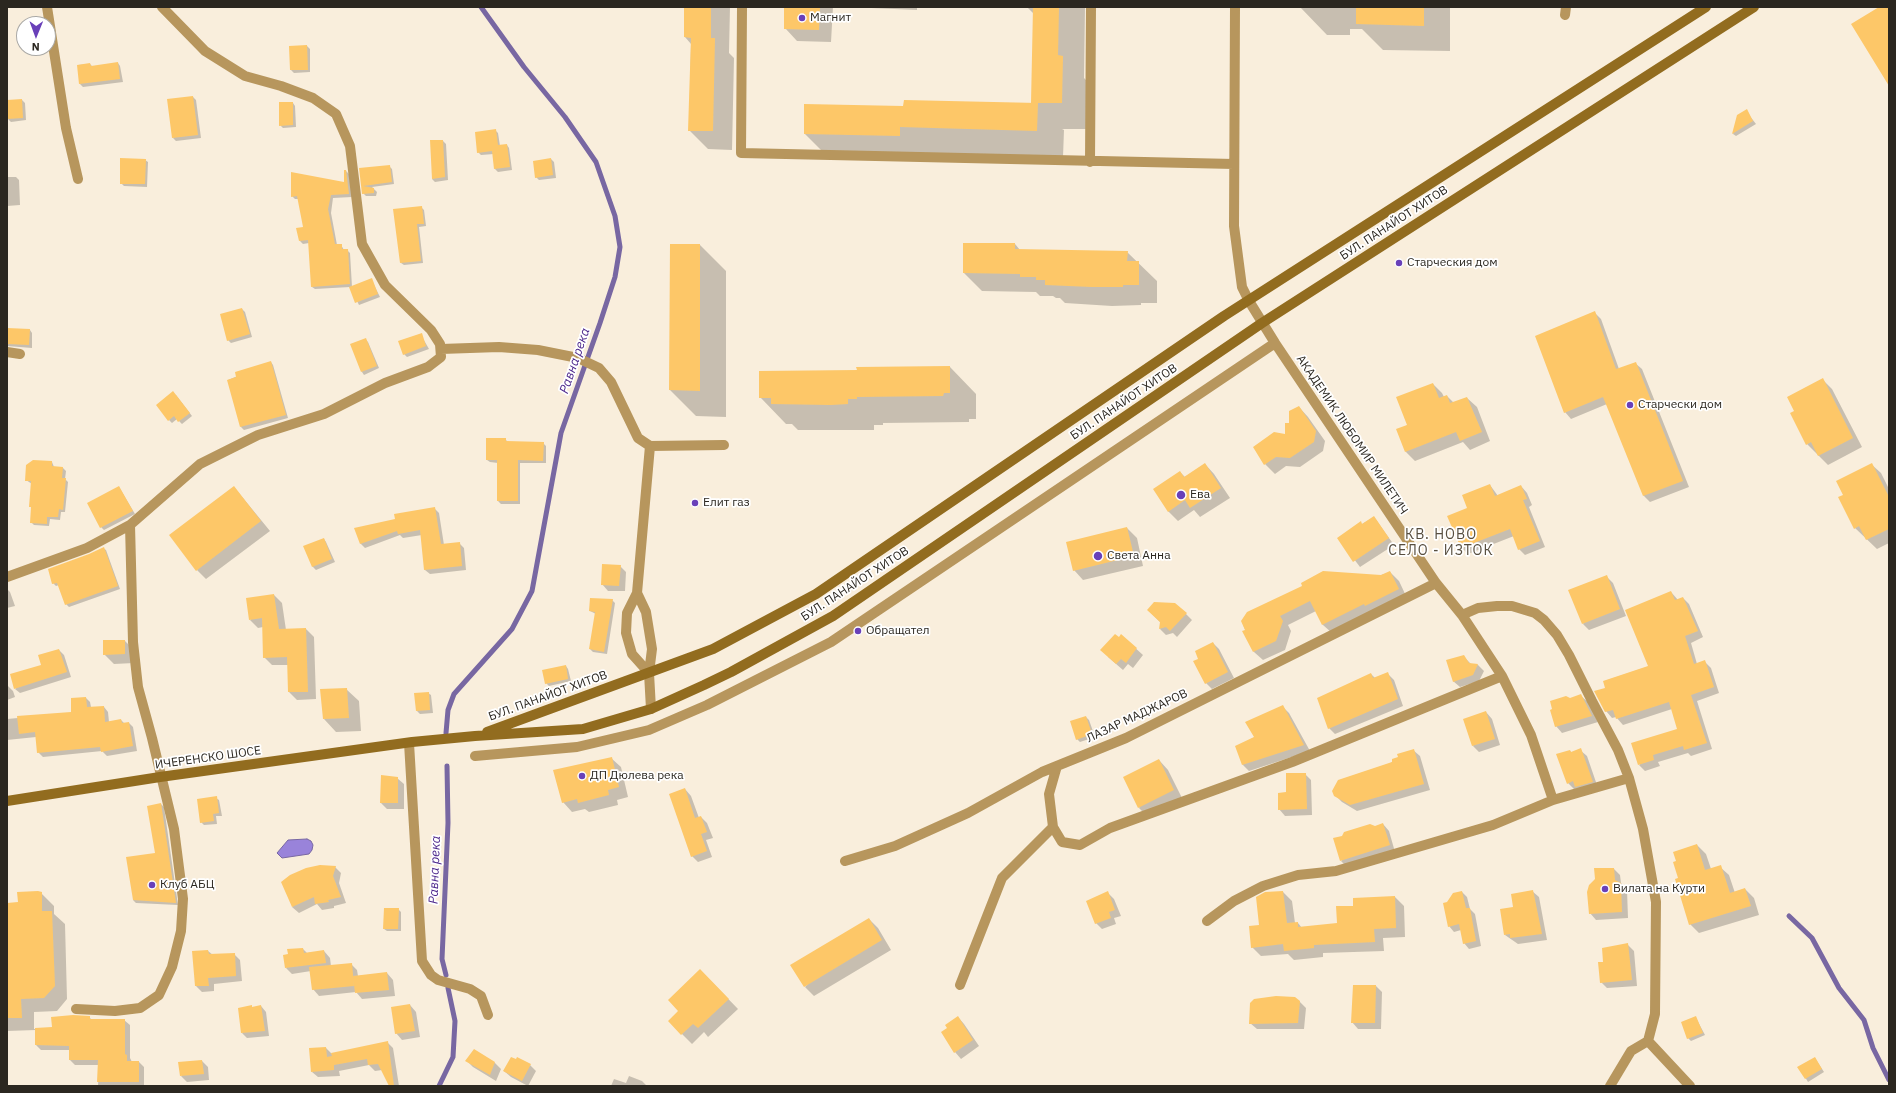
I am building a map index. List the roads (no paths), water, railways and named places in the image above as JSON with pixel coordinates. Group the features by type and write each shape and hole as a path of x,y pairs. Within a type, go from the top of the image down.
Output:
{"street":[{"path":"47,7 66,128 78,179"},
{"path":"7,577 86,548 130,525 200,464 258,435 324,414 385,383 428,367 441,357 440,344 431,330 386,285 362,244 350,146 336,114 313,98 281,86 245,76 206,51 162,7"},
{"path":"742,7 741,153 1090,162 1234,164"},
{"path":"1090,162 1091,7"},
{"name":"АКАДЕМИК ЛЮБОМИР МИЛЕТИЧ","path":"1235,7 1234,226 1242,287 1248,301 1275,343 1436,583 1462,615 1502,676 1531,735 1553,800"},
{"name":"БУЛ. ПАНАЙОТ ХИТОВ","path":"475,736 713,649 816,594 1248,301 1706,7"},
{"name":"БУЛ. ПАНАЙОТ ХИТОВ","path":"411,743 475,736 583,729 651,709 731,672 833,616 1262,323 1754,7"},
{"path":"475,756 577,747 649,730 711,702 832,642 1275,343"},
{"path":"441,349 499,347 538,350 578,358 598,367 611,382 638,438 650,446 724,445"},
{"path":"7,352 20,354"},
{"path":"649,673 632,654 626,633 627,613 637,593 650,446"},
{"path":"76,1009 115,1011 140,1008 159,996 172,967 181,931 182,899 174,829 138,687 133,642 130,525"},
{"name":"ЛАЗАР МАДЖАРОВ","path":"845,861 895,846 968,813 1042,772 1126,738 1436,583"},
{"path":"637,593 646,612 652,649 649,673 651,709"},
{"path":"1462,615 1478,608 1497,606 1524,609 1535,613 1544,620 1557,635 1569,654 1618,750 1629,778 1643,829 1656,902 1655,1014 1648,1041 1632,1051 1610,1086"},
{"path":"1057,766 1049,794 1053,827 1062,842 1080,845 1110,828 1292,762 1329,745 1502,676"},
{"path":"411,743 422,961 431,975 438,980 470,989 481,996 488,1015"},
{"name":"ИЧЕРЕНСКО ШОСЕ","path":"7,801 160,777 411,743"},
{"path":"1207,921 1234,901 1263,886 1298,875 1336,872 1492,825 1553,800 1629,778"},
{"path":"960,985 1002,878 1053,827"},
{"path":"1648,1041 1690,1086"}],"waterway":[{"name":"Равна река","path":"446,733 448,710 454,694 512,629 532,591 561,433 615,277 620,247 615,216 596,162 565,117 524,67 481,7"},
{"name":"Равна река","path":"446,975 442,959 448,823 447,766"},
{"path":"1789,916 1812,938 1839,988 1864,1020 1873,1048 1889,1080"},
{"name":"Равна река","path":"439,1086 453,1057 455,1021 448,988"}],"place":[{"name":"Магнит","path":"802,18"},
{"name":"Старческия дом","path":"1399,263"},
{"name":"Старчески дом","path":"1630,405"},
{"name":"Ева","path":"1181,495"},
{"name":"Елит газ","path":"695,503"},
{"name":"Света Анна","path":"1098,556"},
{"name":"Обращател","path":"858,631"},
{"name":"ДП Дюлева река","path":"582,776"},
{"name":"Клуб АБЦ","path":"152,885"},
{"name":"Вилата на Курти","path":"1605,889"}],"district":[{"name":"КВ. НОВО СЕЛО - ИЗТОК","path":"1441,544"}]}
